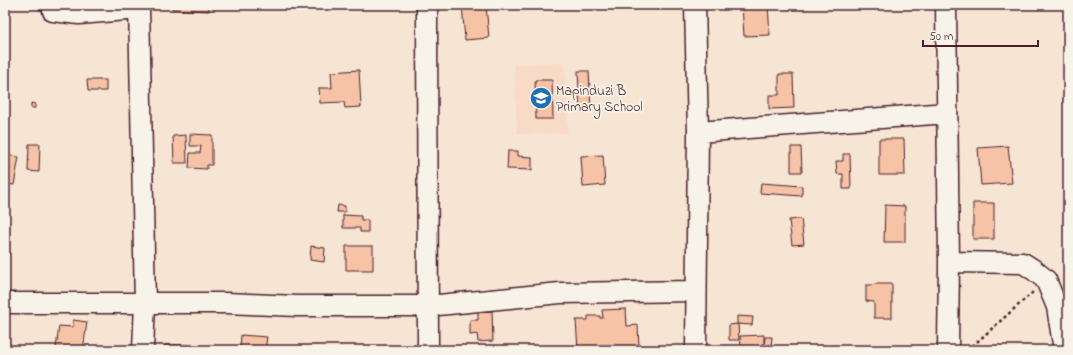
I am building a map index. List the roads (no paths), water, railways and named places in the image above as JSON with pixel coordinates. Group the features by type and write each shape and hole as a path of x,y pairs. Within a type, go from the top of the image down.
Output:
{"street":[{"path":"427,5 428,350"},
{"path":"695,5 698,132 696,350"},
{"path":"946,5 946,113 949,262 948,350"},
{"path":"53,11 79,14 139,7 145,302 143,350"},
{"path":"698,132 946,113"},
{"path":"949,262 1023,264 1034,270 1046,280 1057,307 1064,350"},
{"path":"5,302 145,302 297,306 428,306 560,294 696,291"}],"place":[{"name":"Mapinduzi B Primary School","path":"541,98"}]}
